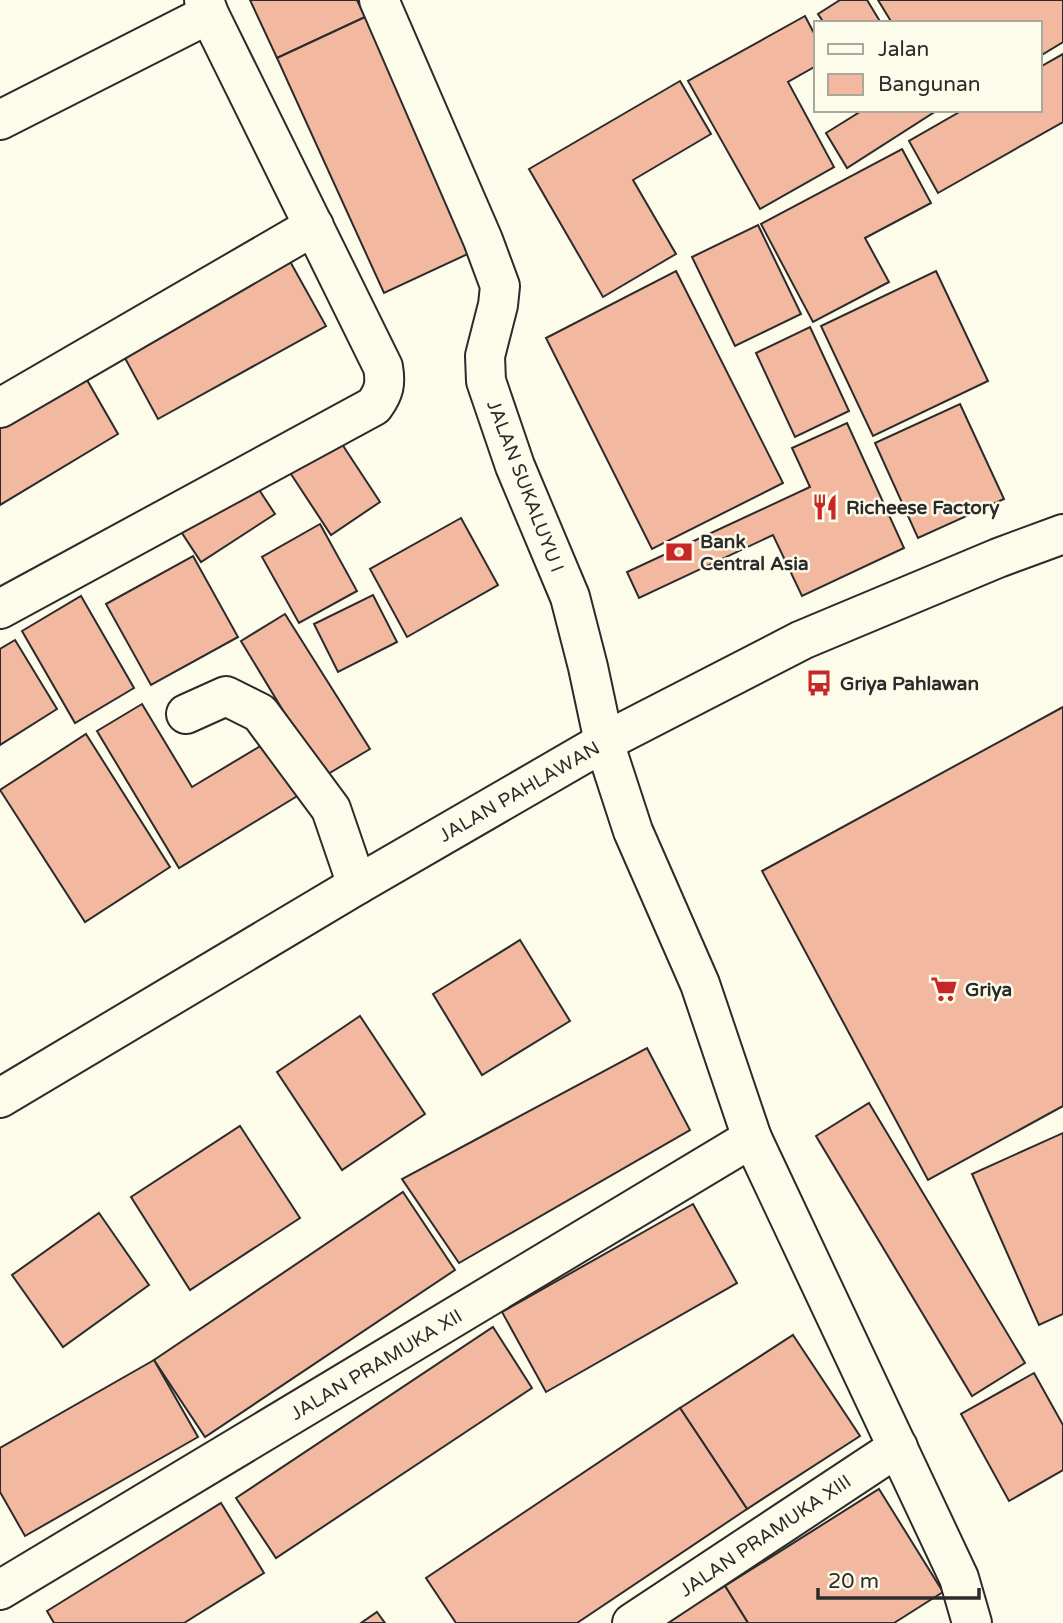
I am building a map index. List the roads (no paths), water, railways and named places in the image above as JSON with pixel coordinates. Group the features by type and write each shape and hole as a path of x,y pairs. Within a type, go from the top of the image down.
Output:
{"street":[{"name":"JALAN SUKALUYU I","path":"379,0 483,240 499,286 498,305 485,356 486,381 515,467 570,597 604,742 632,831 700,984 752,1138 959,1577 972,1623"},
{"path":"0,120 206,7 383,368 385,382 383,394 373,406 0,609"},
{"path":"0,408 314,226"},
{"name":"JALAN PAHLAWAN","path":"0,1098 357,885 604,742 802,640 998,558 1063,534"},
{"path":"186,714 226,696 260,713 331,809 357,885"},
{"name":"JALAN PRAMUKA XII","path":"0,1590 752,1138"},
{"name":"JALAN PRAMUKA XIII","path":"632,1623 898,1447"}],"place":[{"name":"Richeese Factory","path":"825,507"},
{"name":"Bank Central Asia","path":"679,552"},
{"name":"Griya Pahlawan","path":"819,683"},
{"name":"Griya","path":"944,989"}]}
